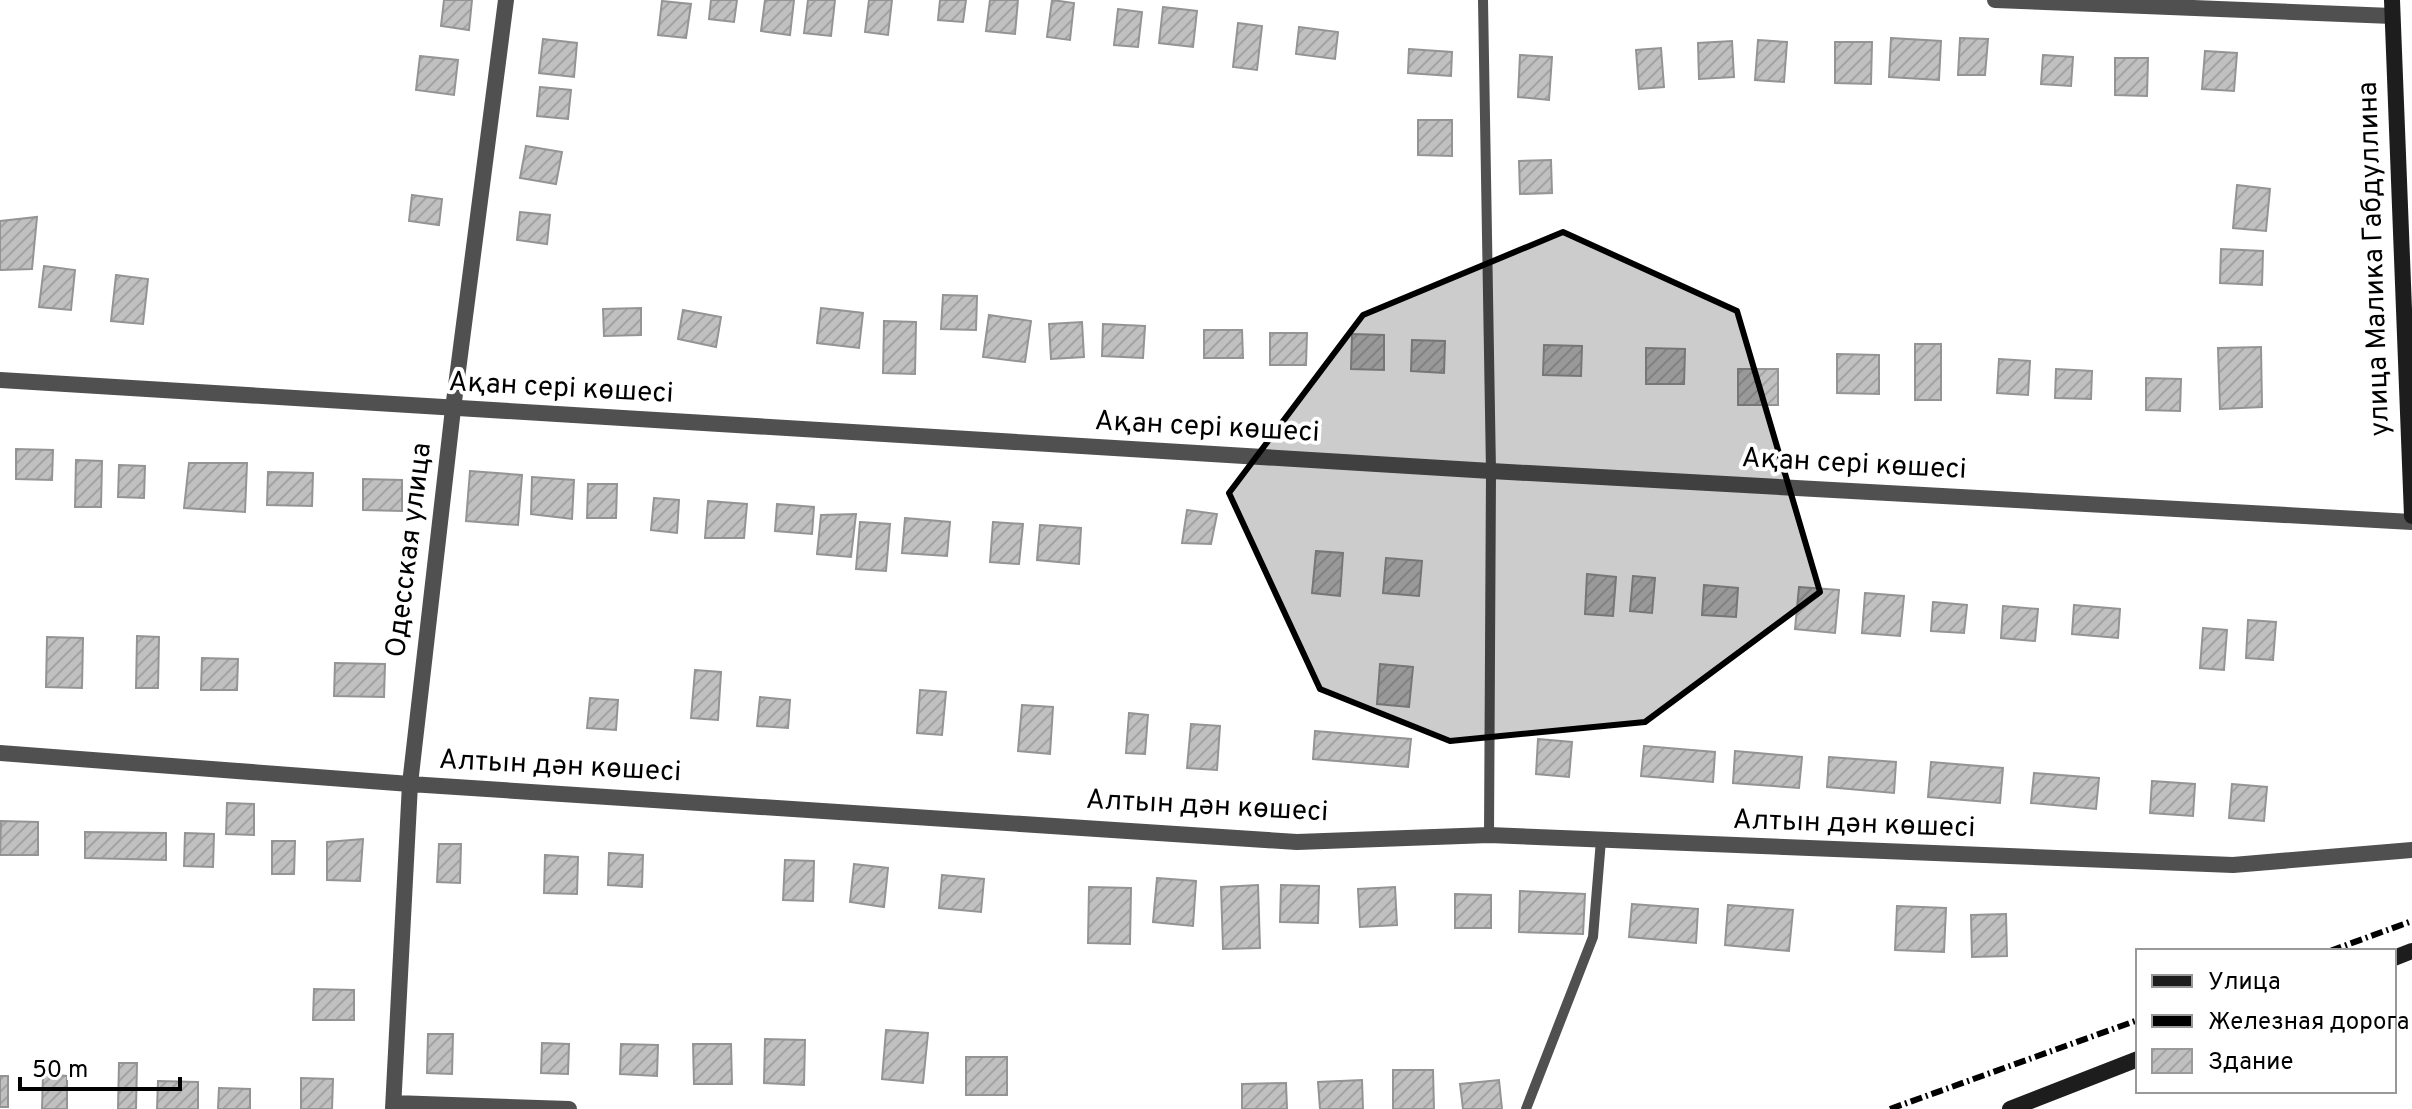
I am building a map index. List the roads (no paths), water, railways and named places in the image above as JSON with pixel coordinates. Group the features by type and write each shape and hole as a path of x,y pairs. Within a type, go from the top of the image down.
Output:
{"main road":[{"name":"улица Малика Габдуллина","path":"2392,8 2406,215 2412,519"},
{"path":"2010,1109 2136,1060"}],"street":[{"name":"Одесская улица","path":"394,1106 410,784 453,409 506,0"},
{"path":"1995,0 2392,8"},
{"name":"Ақан сері көшесі","path":"0,380 1491,471 2412,519"},
{"name":"Алтын дән көшесі","path":"0,753 410,784 1297,842 1489,835 2233,865 2412,850"},
{"path":"394,1106 569,1109"}],"lane":[{"path":"1483,0 1491,471 1489,835"},
{"path":"1526,1109 1593,937 1601,840"}],"railway":[{"path":"2335,949 2412,921"},
{"path":"1890,1109 2136,1021"}]}
